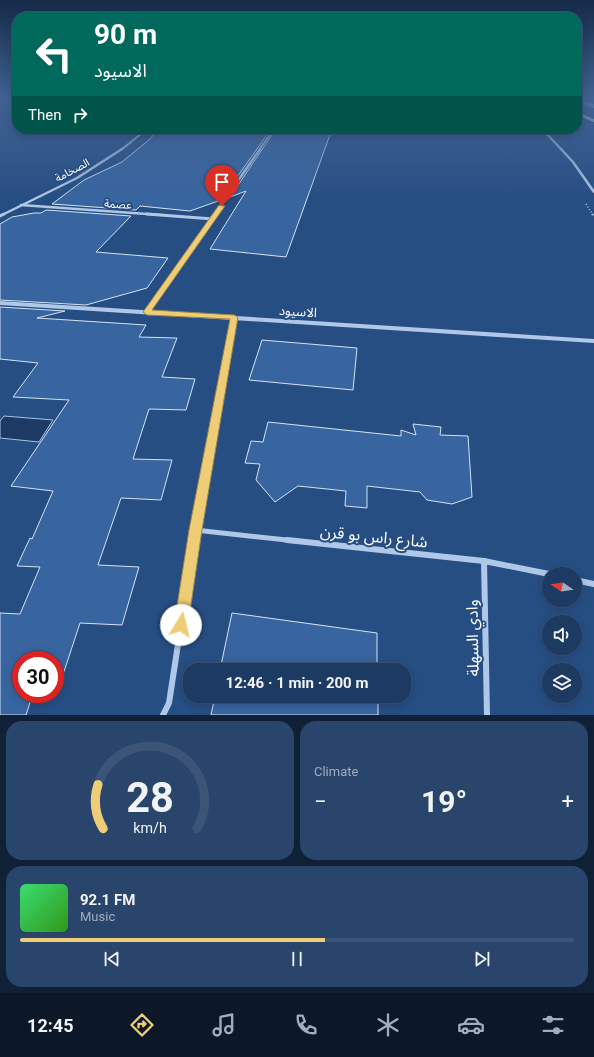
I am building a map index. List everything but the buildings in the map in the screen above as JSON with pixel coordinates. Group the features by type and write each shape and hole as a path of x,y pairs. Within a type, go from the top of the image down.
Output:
{"street":[{"name":"الصخامة","path":"0,216 108,159 140,134"},
{"path":"147,312 271,134"},
{"path":"547,134 573,162 594,192"},
{"name":"عصمة","path":"21,205 213,219"},
{"name":"الاسيود","path":"0,303 594,341"},
{"path":"163,715 169,703 196,530 234,317"},
{"name":"شارع راس بو قرن","path":"196,530 484,561 542,573"},
{"name":"وادي السهلة","path":"484,561 488,715"},
{"path":"582,581 594,584"}],"water":[{"path":"4,416 53,420 39,442 0,438 0,421"}],"route":[{"path":"181,625 196,530 234,317 147,312 222,206"}]}
